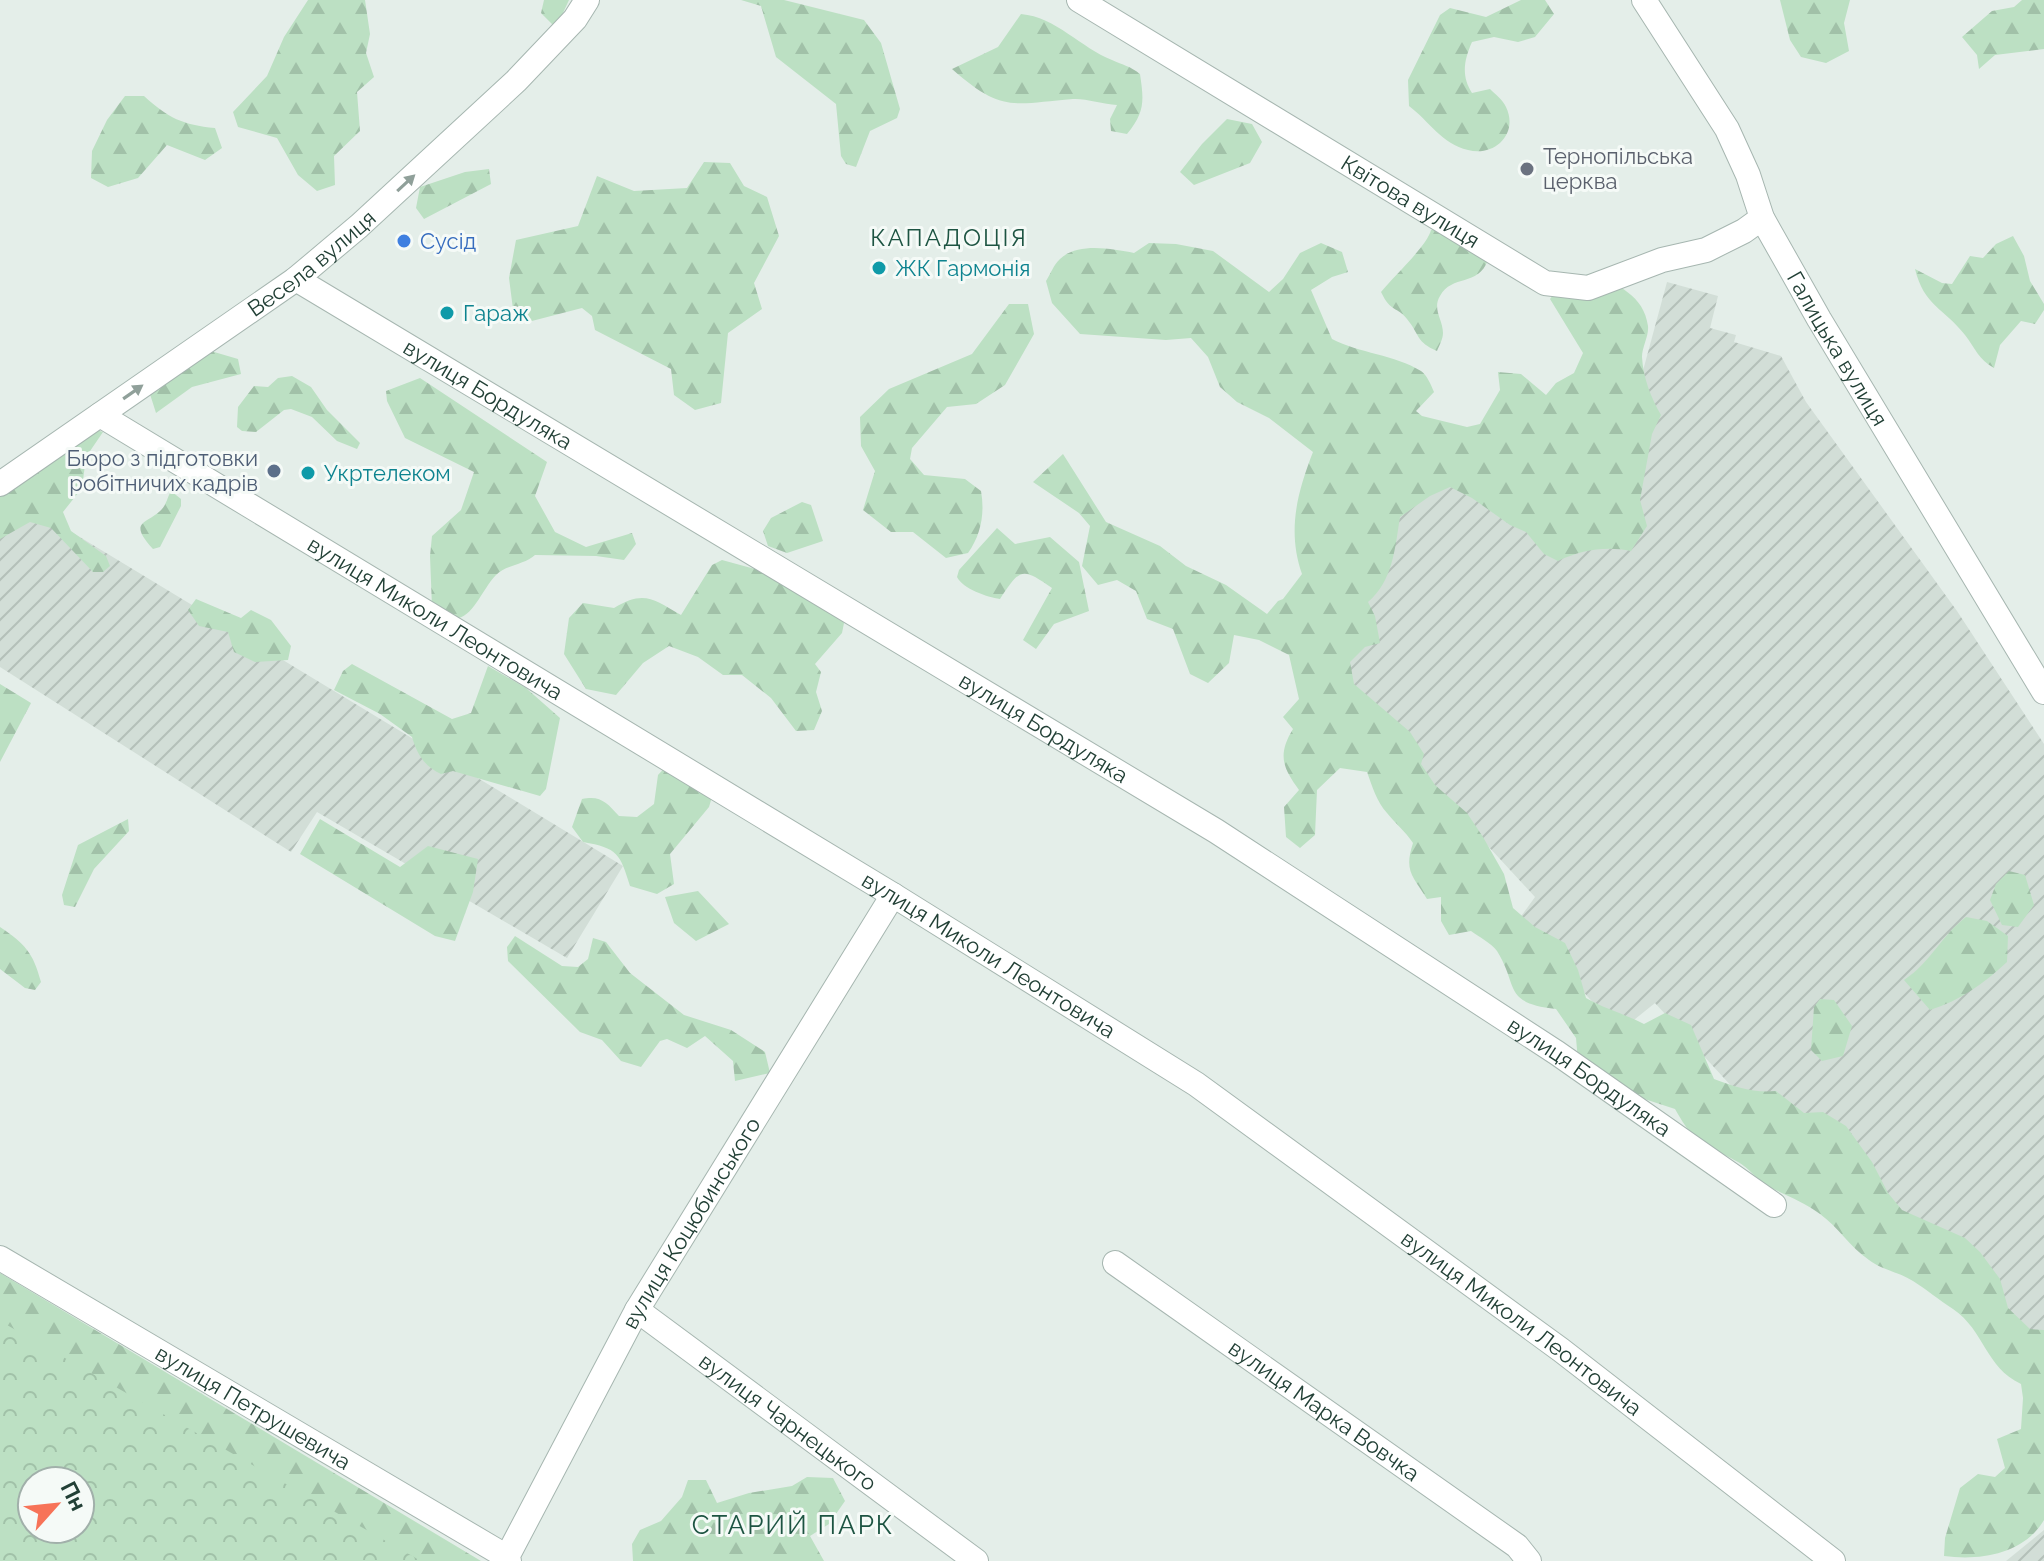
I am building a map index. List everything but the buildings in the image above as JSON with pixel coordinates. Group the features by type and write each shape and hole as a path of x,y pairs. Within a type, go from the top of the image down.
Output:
{"street":[{"name":"Весела вулиця","path":"0,484 296,279 359,226 516,81 575,19 587,0"},
{"name":"Квітова вулиця","path":"1079,0 1545,283 1588,288 1662,260 1706,250 1762,218"},
{"name":"Галицька вулиця","path":"1644,0 1727,129 1748,175 1762,218 1819,319 2044,692"},
{"name":"вулиця Бордуляка","path":"296,279 1216,831 1557,1053 1774,1205"},
{"name":"вулиця Миколи Леонтовича","path":"100,415 893,895 1196,1084 1561,1350 1833,1561"},
{"name":"вулиця Коцюбинського","path":"508,1559 637,1310 893,895"},
{"name":"вулиця Петрушевича","path":"0,1258 508,1559"},
{"name":"вулиця Марка Вовчка","path":"1115,1263 1517,1546 1529,1561"},
{"name":"вулиця Чарнецького","path":"637,1310 976,1561"}],"shaded area":[{"path":"1667,282 1718,296 1710,328 1736,335 1734,342 1781,356 1806,402 1957,611 2044,744 2044,1381 1757,1114 1655,1003 1619,1032 1519,919 1535,897 1333,678 1398,501 1631,415"},
{"path":"22,502 623,866 567,958 317,812 291,852 0,667 0,518"},
{"path":"2044,1530 2044,1561 2006,1561"}],"green space":[{"path":"308,0 365,0 370,34 366,53 374,77 357,92 360,131 334,156 335,185 317,191 298,175 277,138 238,127 233,112 267,76 284,37"},
{"path":"544,0 569,0 556,28 541,13"},
{"path":"741,0 784,0 864,20 881,43 900,109 897,118 870,131 856,167 846,164 841,156 836,104 776,57 761,6"},
{"path":"1521,0 1545,0 1554,14 1535,37 1518,42 1494,37 1472,42 1465,68 1472,93 1490,89 1505,104 1509,117 1507,134 1495,147 1487,150 1459,147 1443,137 1409,106 1408,80 1440,15 1450,8 1486,17"},
{"path":"1780,0 1850,0 1844,23 1849,51 1826,63 1801,57 1790,40"},
{"path":"2022,0 2044,0 2044,49 1995,55 1979,69 1977,55 1962,37 1992,11 2014,7"},
{"path":"1021,14 1046,21 1101,55 1140,74 1142,106 1127,134 1111,131 1110,119 1117,105 1077,99 1008,102 983,93 952,69 998,47"},
{"path":"125,96 144,96 176,119 215,128 222,148 205,160 167,145 138,178 108,187 91,178 92,151 107,120"},
{"path":"1227,119 1252,124 1262,142 1250,163 1194,185 1180,172"},
{"path":"704,162 730,163 744,186 767,197 779,236 754,283 762,309 728,333 721,403 695,410 674,395 671,369 595,330 592,316 582,308 528,322 514,317 509,278 516,240 578,226 597,176 634,191 687,188"},
{"path":"489,169 491,184 424,219 416,208 420,187 465,172"},
{"path":"1445,227 1488,260 1478,274 1451,285 1440,296 1437,310 1443,333 1437,351 1422,341 1407,319 1388,303 1381,292 1417,252 1431,230"},
{"path":"2013,236 2024,256 2030,281 2044,304 2044,310 2035,324 2021,321 2000,345 1994,368 1929,299 1915,269 1942,283 1952,284 1970,256 1983,258 1996,244"},
{"path":"1149,243 1213,251 1269,292 1283,279 1300,253 1321,243 1342,252 1348,272 1332,277 1311,290 1332,339 1421,371 1434,392 1416,411 1422,416 1467,427 1480,424 1500,390 1498,372 1521,374 1546,395 1556,383 1574,373 1583,353 1550,299 1564,281 1593,273 1628,292 1641,306 1648,326 1642,353 1644,372 1661,415 1652,434 1640,500 1647,526 1631,551 1594,550 1558,561 1544,554 1526,532 1510,525 1472,498 1450,487 1430,496 1400,517 1388,574 1368,602 1375,616 1380,643 1365,647 1350,662 1354,684 1410,732 1424,754 1421,764 1435,785 1467,813 1483,837 1504,874 1513,908 1535,927 1565,943 1578,970 1586,998 1644,1024 1665,1013 1691,1025 1714,1079 1744,1089 1776,1091 1804,1113 1823,1112 1846,1126 1902,1210 1965,1238 2000,1279 2008,1308 2030,1329 2044,1330 2044,1520 2025,1541 1987,1556 1944,1556 1945,1538 1960,1488 1978,1474 1995,1477 2005,1468 1997,1439 2021,1429 2021,1384 2009,1377 1992,1359 1964,1318 1913,1281 1869,1260 1814,1209 1766,1185 1742,1164 1695,1138 1675,1109 1623,1092 1578,1061 1576,1038 1556,1009 1519,997 1494,948 1471,931 1449,935 1441,921 1441,897 1427,899 1414,878 1409,860 1413,843 1380,804 1367,772 1340,768 1317,790 1315,835 1300,848 1286,837 1284,807 1299,790 1284,761 1285,746 1293,729 1283,717 1299,699 1289,655 1259,640 1234,635 1229,663 1208,683 1190,674 1173,629 1147,619 1136,591 1117,580 1098,585 1082,566 1090,526 1079,513 1033,482 1063,454 1106,522 1160,546 1186,566 1226,585 1267,614 1302,574 1295,543 1296,512 1302,482 1313,452 1269,418 1237,402 1220,387 1208,357 1191,338 1166,340 1080,334 1052,303 1046,281 1058,261 1067,254 1096,248 1134,253"},
{"path":"1009,304 1028,304 1034,334 1005,385 976,404 947,407 912,448 910,459 924,475 965,479 981,491 981,524 976,539 968,553 946,558 913,532 891,532 863,510 875,471 861,446 860,417 889,389 972,354"},
{"path":"204,349 238,359 241,374 192,387 156,413 149,391"},
{"path":"292,376 311,387 327,410 360,443 357,449 337,441 312,417 291,409 284,410 256,432 242,431 237,427 238,407 254,386 268,387 278,378"},
{"path":"420,378 547,462 535,496 555,532 586,547 632,533 636,544 624,560 596,556 535,555 496,575 463,616 444,616 432,607 432,536 461,510 474,472 405,438 387,401 386,391"},
{"path":"93,429 103,432 86,457 82,488 63,512 71,531 106,556 110,566 103,572 93,572 51,528 30,522 0,539 0,473"},
{"path":"171,491 181,499 181,506 160,547 153,549 141,533 142,524 162,509"},
{"path":"802,502 811,505 823,541 787,553 768,546 763,531 771,518"},
{"path":"997,528 1015,544 1050,537 1079,562 1089,611 1054,624 1036,649 1023,640 1052,588 1034,576 1022,574 1000,599 970,589 957,577 959,570"},
{"path":"722,560 820,587 837,603 844,623 842,633 815,664 821,672 816,692 822,711 814,730 796,731 771,698 742,675 723,675 698,657 669,646 643,663 616,695 586,689 564,654 569,618 583,603 614,608 641,598 681,615 712,565"},
{"path":"196,599 241,618 251,610 271,620 291,646 288,660 255,662 234,652 228,632 199,626 188,610"},
{"path":"352,664 452,719 471,713 488,666 526,688 560,718 546,789 540,796 453,771 441,774 435,771 422,759 412,737 380,714 334,690 343,671"},
{"path":"0,684 31,703 0,762"},
{"path":"672,760 715,787 709,807 670,854 674,884 657,894 630,886 616,854 604,847 583,842 572,827 582,799 599,799 619,816 637,817 654,804 658,775"},
{"path":"128,819 129,831 94,869 75,907 64,905 62,895 78,845"},
{"path":"320,819 400,867 428,846 478,859 473,892 455,941 435,936 300,854"},
{"path":"2009,871 2025,875 2034,905 2018,927 2002,925 1990,900 1996,884"},
{"path":"698,891 729,924 696,941 674,923 665,897"},
{"path":"1966,917 1987,921 2008,936 2007,962 1971,990 1930,1010 1904,980"},
{"path":"0,927 22,944 35,963 41,982 35,990 25,988 0,969"},
{"path":"515,936 562,966 578,967 588,959 593,938 606,942 630,973 684,1015 731,1030 765,1052 770,1073 735,1081 733,1061 705,1036 687,1048 667,1039 660,1041 641,1067 621,1061 602,1040 580,1032 508,961 507,947"},
{"path":"1820,999 1834,1000 1852,1026 1843,1056 1822,1061 1811,1050 1814,1007"},
{"path":"0,1273 481,1561 0,1561"},
{"path":"0,1321 421,1561 0,1561"},
{"path":"807,1477 833,1478 845,1501 829,1524 810,1536 824,1561 633,1561 632,1544 640,1530 661,1521 682,1497 688,1480 706,1480 717,1503 749,1493 792,1486"}],"place":[{"name":"Тернопільська церква","path":"1527,169"},
{"name":"Сусід","path":"404,241"},
{"name":"ЖК Гармонія","path":"879,268"},
{"name":"Гараж","path":"447,313"},
{"name":"Бюро з підготовки робітничих кадрів","path":"274,471"},
{"name":"Укртелеком","path":"308,473"}],"district":[{"name":"КАПАДОЦІЯ","path":"949,237"},
{"name":"СТАРИЙ ПАРК","path":"793,1525"}]}
